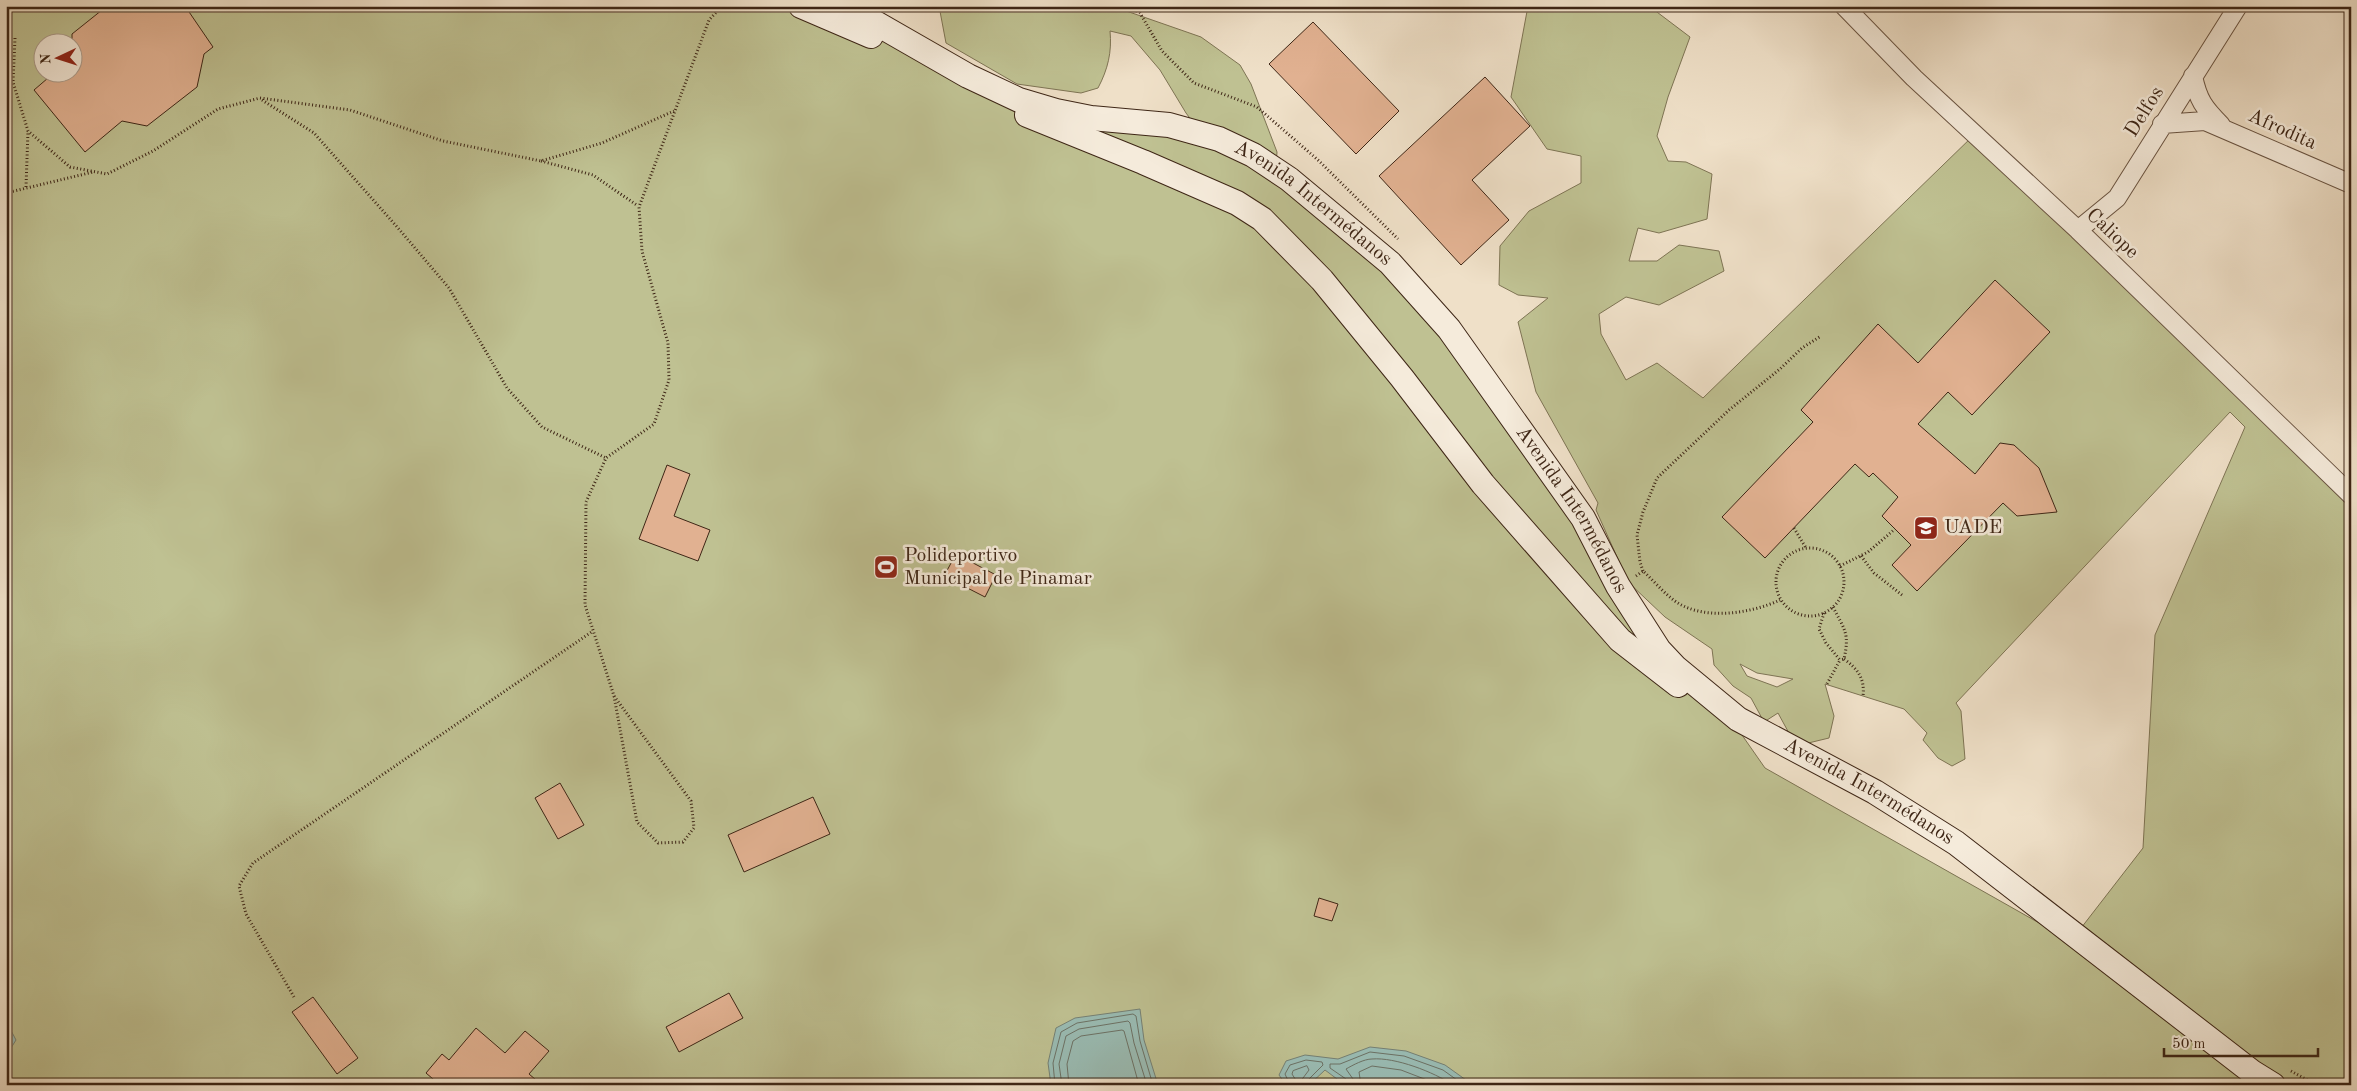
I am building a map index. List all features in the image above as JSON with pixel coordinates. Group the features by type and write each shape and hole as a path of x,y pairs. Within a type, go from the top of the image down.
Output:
{"main road":[{"name":"Avenida Intermédanos","path":"801,6 863,32 963,86 1051,126 1143,162 1237,203 1262,219 1322,280 1402,378 1483,484 1620,640 1666,677 1735,724 1872,798 1946,846 2071,941 2217,1058 2244,1085"},
{"name":"Avenida Intermédanos","path":"846,6 968,76 1019,100 1056,111 1091,118 1169,125 1219,139 1252,155 1289,179 1390,263 1449,329 1583,518 1618,586 1659,650 1675,667 1738,719 1875,792 1951,839 2252,1072 2278,1076"}],"street":[{"name":"Caliope","path":"1844,6 1914,78 2078,230 2351,495"},
{"name":"Delfos","path":"2078,230 2117,198 2238,6"},
{"name":"Afrodita","path":"2193,76 2198,97 2206,110 2223,128"},
{"name":"Afrodita","path":"2162,124 2205,121 2351,184"}],"path":[{"path":"614,696 691,801 694,828 683,842 658,843 637,822 614,696 585,604 586,502 606,458 654,424 669,380 668,342 642,251 639,206 709,20 722,6"},
{"path":"1127,6 1140,13 1162,50 1194,83 1257,107 1318,160 1400,241"},
{"path":"15,38 13,82 28,131 26,187"},
{"path":"28,131 70,167 108,174 153,151 218,109 260,98 350,110 443,141 541,161 593,175 639,206"},
{"path":"260,98 314,133 398,228 449,288 507,388 542,427 606,458"},
{"path":"541,161 602,143 675,110"},
{"path":"6,193 96,172"},
{"path":"1780,600 1751,610 1701,611 1686,607 1672,599 1643,570 1637,535 1643,512 1657,478 1729,410 1802,348 1821,336"},
{"path":"1794,528 1807,548"},
{"path":"1840,566 1861,556 1895,529"},
{"path":"1814,547 1825,550 1834,557 1840,566 1844,576 1844,588 1840,599 1824,614 1801,616 1780,600 1776,581 1778,569 1792,552 1814,547"},
{"path":"1861,556 1874,573 1902,595"},
{"path":"1632,579 1643,570"},
{"path":"1833,607 1846,629 1848,642 1844,659"},
{"path":"1824,614 1819,629 1826,643 1840,660"},
{"path":"294,997 246,914 239,886 253,863 594,631"},
{"path":"1827,684 1840,660 1844,659"},
{"path":"1844,659 1861,675 1864,686 1863,696"},
{"path":"2278,1076 2316,1085"}],"green space":[{"path":"6,6 841,6 999,98 1201,133 1186,113 1160,70 1131,36 1110,31 1108,60 1098,88 1081,93 1017,84 946,43 939,6 1112,6 1201,37 1240,65 1251,84 1277,152 1276,166 1390,263 1626,577 1596,510 1598,503 1536,392 1518,322 1548,298 1518,295 1499,285 1500,246 1529,211 1581,183 1581,156 1547,149 1511,97 1528,6 1649,6 1690,37 1668,97 1657,136 1668,161 1686,162 1712,174 1707,219 1659,233 1638,228 1629,261 1657,261 1679,245 1719,251 1724,271 1659,305 1626,297 1599,314 1601,334 1626,380 1657,363 1703,398 1975,134 2351,498 2351,1085 6,1085","holes":["2230,412 2245,427 2155,635 2143,848 2071,941 1765,768 1735,725 1666,677 1628,582 1665,617 1712,649 1714,665 1733,686 1751,698 1764,722 1778,713 1796,746 1829,738 1834,716 1825,684 1904,709 1927,733 1923,740 1938,758 1952,766 1965,759 1961,711 1956,703","1740,664 1757,673 1793,679 1777,687 1747,676"]}],"water":[{"path":"1140,1009 1144,1040 1158,1085 1051,1085 1048,1063 1056,1028 1075,1018"},
{"path":"6,1021 16,1040 6,1056"},
{"path":"1370,1047 1406,1051 1445,1065 1473,1085 1345,1085 1325,1070 1309,1085 1286,1085 1279,1075 1286,1061 1305,1055 1338,1059"}],"building":[{"path":"107,6 185,6 213,47 204,54 197,87 147,126 122,121 85,152 34,90 43,82 82,82 82,32 74,32"},
{"path":"1313,22 1399,111 1356,154 1269,64"},
{"path":"1485,77 1530,126 1472,180 1509,220 1461,265 1379,176"},
{"path":"1995,280 2050,332 1972,415 1948,392 1918,424 1975,474 2000,443 2014,445 2039,468 2057,512 2017,516 2003,503 1917,591 1892,565 1911,545 1882,516 1898,497 1873,473 1869,477 1855,464 1765,558 1722,517 1813,422 1801,410 1878,324 1918,363"},
{"path":"667,465 690,474 674,516 710,530 698,561 639,539"},
{"path":"956,554 996,575 985,597 944,576"},
{"path":"560,783 584,825 558,839 535,798"},
{"path":"813,797 830,834 744,872 728,835"},
{"path":"1319,898 1338,904 1332,921 1314,916"},
{"path":"729,993 743,1018 679,1052 666,1027"},
{"path":"313,997 358,1058 337,1074 292,1012"},
{"path":"476,1028 505,1053 525,1031 549,1051 529,1074 542,1085 440,1085 426,1073 442,1054 449,1060"}],"place":[{"name":"UADE","path":"1926,528"},
{"name":"Polideportivo Municipal de Pinamar","path":"886,567"}]}
